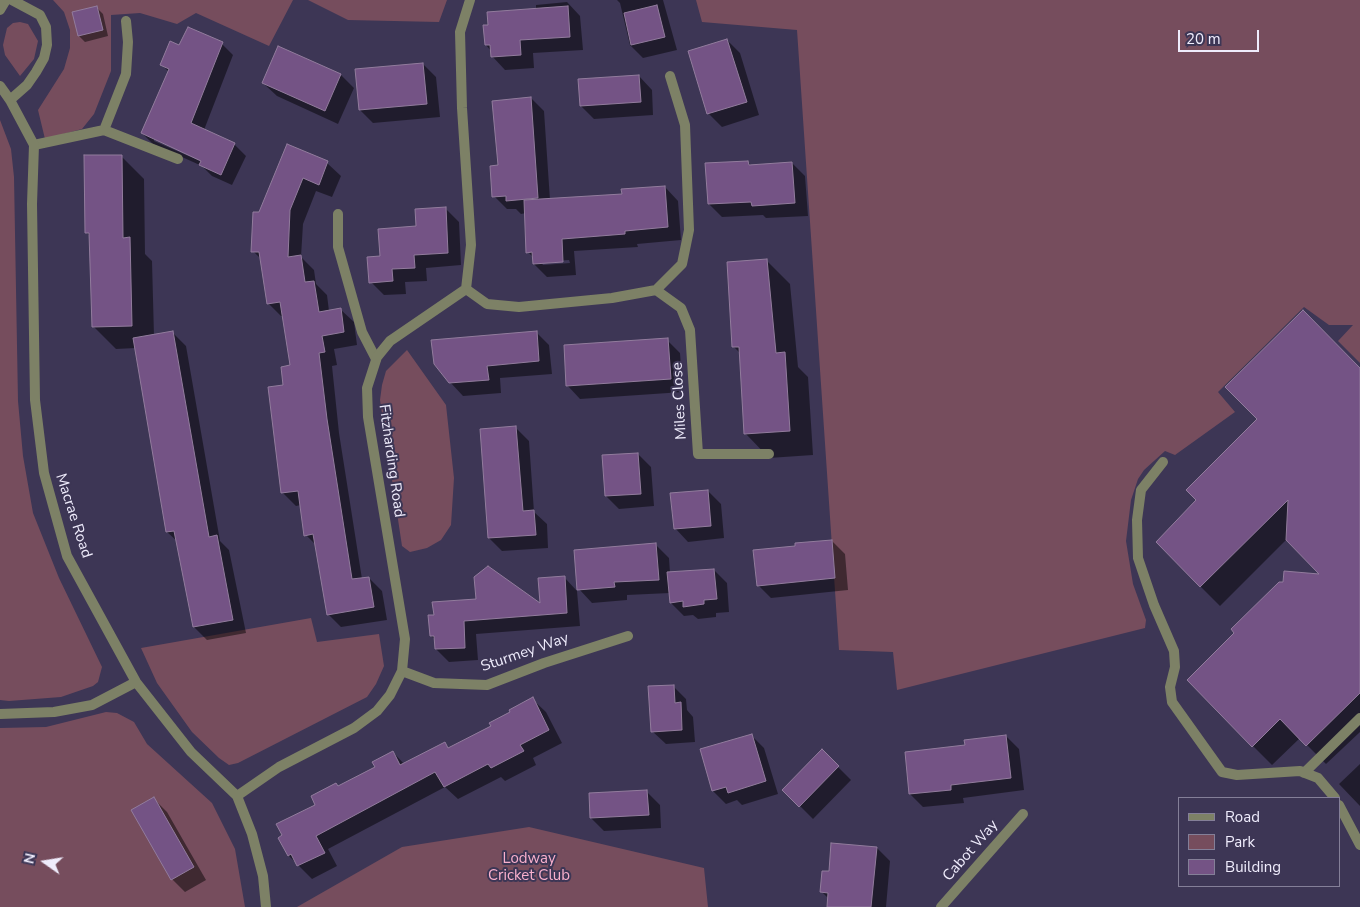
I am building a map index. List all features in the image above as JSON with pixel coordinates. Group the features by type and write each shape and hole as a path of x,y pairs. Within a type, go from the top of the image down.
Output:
{"street":[{"path":"0,10 6,0"},
{"path":"10,100 27,85 36,72 44,58 47,44 46,27 40,15 12,0"},
{"path":"470,0 460,32 462,108 472,245 466,288 487,304 519,307 612,298 656,290 682,264 689,230 685,125 670,76"},
{"path":"104,130 126,74 128,42 126,21"},
{"path":"0,86 10,100 34,145 104,130 178,159"},
{"name":"Macrae Road","path":"34,145 32,204 35,400 44,474 67,556 136,682 191,752 237,796 252,834 263,876 266,907"},
{"path":"338,214 338,247 362,332 376,359"},
{"name":"Fitzharding Road","path":"237,796 279,767 354,728 377,711 390,695 402,671 405,639 368,417 367,388 376,359 390,341 466,288"},
{"name":"Miles Close","path":"656,290 681,308 690,330 698,454 769,454"},
{"path":"1163,462 1141,490 1136,520 1138,558 1154,605 1174,650 1175,667 1170,688 1172,702 1222,772 1237,775 1300,771 1318,778 1334,797"},
{"name":"Sturmey Way","path":"402,671 434,683 487,685 553,660 628,636"},
{"path":"0,714 54,712 92,705 136,682"},
{"path":"1304,773 1360,718"},
{"path":"1340,807 1360,845"},
{"name":"Cabot Way","path":"941,907 1023,814"}],"green space":[{"path":"53,0 293,0 269,46 196,13 177,24 140,13 111,15 111,71 94,114 82,129 45,139 38,110 64,69 70,48 70,30 64,12"},
{"path":"308,0 447,0 439,22 348,20"},
{"path":"696,0 1360,0 1360,363 1338,341 1353,325 1329,325 1304,307 1218,392 1235,412 1175,455 1165,451 1144,470 1138,479 1131,500 1126,541 1133,584 1146,620 1145,628 897,690 893,652 839,650 797,30 702,22"},
{"path":"13,23 28,24 38,41 34,59 20,76 5,55 3,45 7,28"},
{"path":"0,120 11,149 14,177 18,401 23,456 33,513 59,578 102,667 98,682 93,686 61,697 9,701 0,700"},
{"path":"407,350 446,405 454,478 451,525 441,540 427,548 410,552 402,546 380,400 386,371"},
{"path":"311,618 317,642 379,634 384,666 376,684 367,697 238,763 229,765 192,732 157,683 141,648"},
{"path":"106,712 117,713 134,722 147,744 212,803 235,849 245,907 0,907 0,728 46,727"},
{"name":"Lodway Cricket Club","path":"529,827 704,868 708,907 297,907 402,847"}],"building":[{"path":"657,5 665,37 631,45 624,13"},
{"path":"97,6 103,30 78,36 72,12"},
{"path":"568,6 570,37 520,40 521,55 491,57 490,45 485,45 483,25 488,25 487,12"},
{"path":"188,27 223,42 191,123 235,143 221,175 199,165 201,161 141,133 169,69 160,65 170,41 179,45"},
{"path":"727,39 747,102 707,114 688,51"},
{"path":"278,46 341,74 325,111 262,83"},
{"path":"423,63 427,104 359,110 355,69"},
{"path":"639,75 641,102 580,106 578,79"},
{"path":"531,97 538,198 506,201 506,196 492,197 490,166 498,165 492,101"},
{"path":"287,144 328,161 319,185 303,178 290,210 288,257 301,255 305,282 314,281 319,312 341,308 344,332 322,336 325,352 319,353 327,419 352,579 369,577 374,607 327,615 313,534 304,536 298,491 281,493 268,387 283,385 281,367 290,365 280,302 267,304 259,252 251,252 253,212 259,212"},
{"path":"84,155 122,155 123,238 130,237 132,326 92,327 89,233 85,233"},
{"path":"748,161 749,165 792,162 795,203 752,206 751,202 708,204 705,163"},
{"path":"665,186 668,227 625,231 625,234 562,239 563,262 533,264 532,252 526,253 524,200 622,194 621,189"},
{"path":"446,207 448,253 414,255 415,268 392,269 393,281 369,283 367,257 380,256 378,229 416,226 415,209"},
{"path":"767,259 776,353 785,352 790,431 744,434 739,347 732,347 727,262"},
{"path":"1303,310 1360,368 1360,693 1306,746 1280,719 1252,747 1187,680 1234,633 1231,629 1279,582 1283,582 1284,571 1319,574 1286,540 1288,500 1200,587 1156,542 1196,500 1186,490 1257,419 1225,387"},
{"path":"173,331 209,537 217,535 233,620 193,627 174,531 166,532 133,338"},
{"path":"537,331 539,361 487,366 489,380 449,383 434,364 431,340"},
{"path":"668,338 671,379 566,386 564,345"},
{"path":"516,426 523,511 534,510 536,535 488,538 480,429"},
{"path":"638,453 641,494 605,496 602,455"},
{"path":"708,490 711,526 674,529 670,493"},
{"path":"832,540 835,578 757,586 753,550 795,546 795,543"},
{"path":"656,543 659,580 614,582 615,587 577,590 574,550"},
{"path":"488,566 540,603 538,578 565,576 567,613 464,621 465,648 435,649 434,636 430,636 428,615 434,615 432,602 476,599 474,577"},
{"path":"714,569 717,599 704,600 704,604 683,607 683,601 670,603 667,572"},
{"path":"674,685 675,703 681,702 682,730 651,732 648,686"},
{"path":"533,697 549,730 520,745 524,751 491,768 488,764 444,787 435,772 316,836 325,853 297,866 291,854 288,856 278,838 282,835 276,824 315,805 311,796 336,783 338,786 375,767 372,762 393,751 400,765 445,742 448,748 491,726 489,723"},
{"path":"752,734 766,781 728,793 726,787 712,791 700,749"},
{"path":"1006,735 1011,778 951,785 951,790 909,794 905,752 965,745 964,740"},
{"path":"822,749 839,766 799,807 782,790"},
{"path":"647,790 649,815 590,818 589,793"},
{"path":"154,797 194,867 171,880 131,810"},
{"path":"831,843 877,847 871,907 827,907 828,893 820,892 822,871 829,871"}]}
